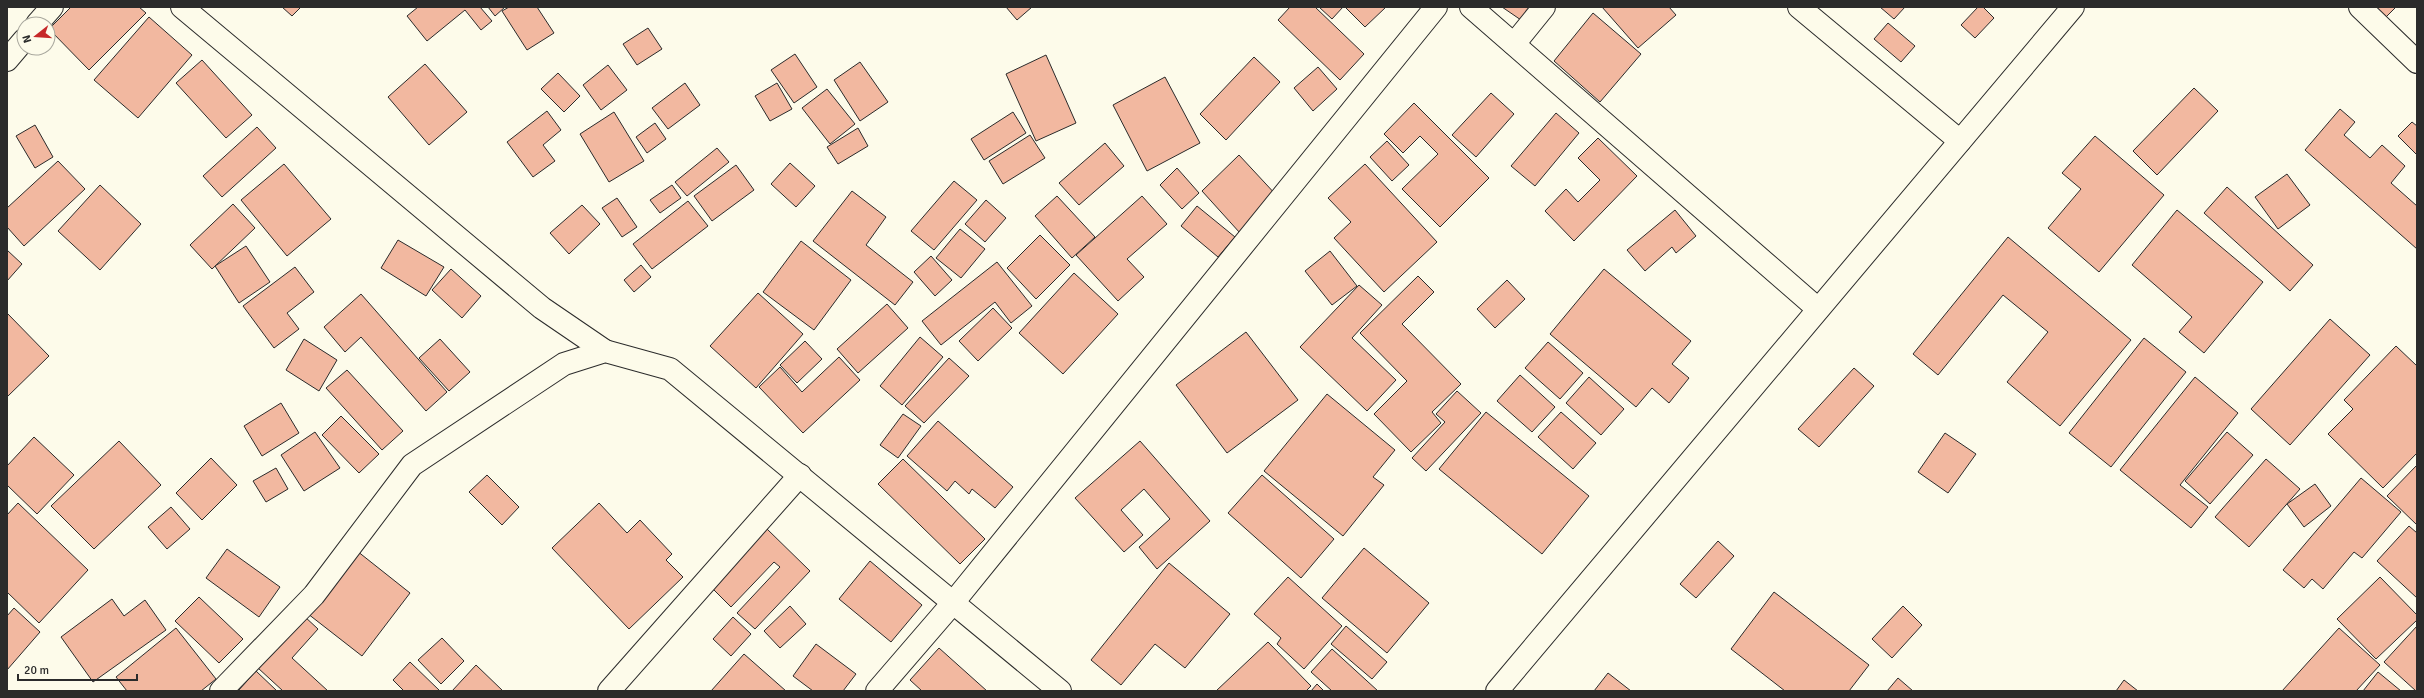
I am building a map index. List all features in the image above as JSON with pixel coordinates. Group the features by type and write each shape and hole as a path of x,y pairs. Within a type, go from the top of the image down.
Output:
{"street":[{"path":"44,16 52,7"},
{"path":"182,7 542,308 605,351 670,369 800,475 952,604 1060,691"},
{"path":"877,691 952,604 1436,7"},
{"path":"1471,7 1818,310"},
{"path":"1514,44 1544,7"},
{"path":"1799,7 1960,141"},
{"path":"1497,691 2073,7"},
{"path":"2360,7 2417,62"},
{"path":"7,60 16,49"},
{"path":"221,691 314,595 412,465 564,364 605,351"},
{"path":"609,691 800,475"}],"building":[{"path":"71,7 139,7 146,13 89,70 56,36 56,22"},
{"path":"282,7 301,7 292,16"},
{"path":"418,7 480,7 492,21 481,30 465,10 427,41 407,16"},
{"path":"488,7 505,7 495,16"},
{"path":"509,7 537,7 554,33 527,50 502,11"},
{"path":"1006,7 1032,7 1017,20"},
{"path":"1290,7 1315,7 1364,54 1340,80 1278,20"},
{"path":"1319,7 1343,7 1332,19"},
{"path":"1345,7 1386,7 1365,27"},
{"path":"1502,7 1533,7 1521,20"},
{"path":"1602,7 1669,7 1676,15 1638,48"},
{"path":"1880,7 1905,7 1894,19"},
{"path":"1978,7 1983,7 1994,18 1975,38 1961,25"},
{"path":"2362,7 2396,7 2379,24"},
{"path":"1593,13 1641,54 1600,102 1554,61"},
{"path":"149,17 192,55 138,118 94,80"},
{"path":"1888,23 1915,46 1901,62 1874,39"},
{"path":"648,28 662,49 637,65 623,44"},
{"path":"795,54 817,87 794,103 771,70"},
{"path":"1046,55 1076,123 1036,141 1006,74"},
{"path":"1254,57 1280,82 1226,140 1200,114"},
{"path":"202,60 252,115 226,138 176,83"},
{"path":"860,62 888,102 860,121 834,80"},
{"path":"425,64 467,112 429,145 388,97"},
{"path":"608,65 627,90 601,110 583,85"},
{"path":"1318,67 1337,89 1313,111 1294,88"},
{"path":"558,73 580,96 564,112 541,89"},
{"path":"1165,77 1200,143 1147,171 1113,105"},
{"path":"685,83 700,105 668,129 652,108"},
{"path":"777,83 792,109 770,121 755,96"},
{"path":"2194,88 2218,111 2157,175 2133,151"},
{"path":"827,89 855,124 830,144 802,108"},
{"path":"1491,93 1514,114 1476,157 1452,135"},
{"path":"1414,103 1489,178 1440,227 1402,189 1438,154 1420,136 1403,153 1384,134"},
{"path":"2340,109 2355,122 2344,135 2370,158 2382,145 2405,166 2391,183 2417,206 2417,249 2305,150"},
{"path":"547,111 561,130 543,145 555,161 533,177 507,142"},
{"path":"614,112 644,161 609,182 580,134"},
{"path":"1013,112 1026,133 984,160 971,139"},
{"path":"1556,113 1579,133 1535,186 1511,166"},
{"path":"2412,122 2417,126 2417,155 2398,136"},
{"path":"655,123 666,139 647,153 636,137"},
{"path":"35,125 53,157 35,168 16,136"},
{"path":"257,127 276,148 222,197 203,176"},
{"path":"858,128 868,146 838,164 827,147"},
{"path":"1030,135 1045,158 1003,184 989,161"},
{"path":"2095,136 2164,195 2099,272 2048,228 2081,189 2062,173"},
{"path":"1598,138 1637,176 1574,241 1545,211 1566,189 1578,202 1600,180 1578,158"},
{"path":"1387,141 1409,165 1392,181 1370,157"},
{"path":"1105,143 1124,166 1079,205 1059,183"},
{"path":"717,148 729,162 687,196 675,182"},
{"path":"1239,155 1278,197 1240,233 1202,191"},
{"path":"58,161 85,189 24,246 7,227 7,208"},
{"path":"790,163 815,186 796,207 771,184"},
{"path":"284,164 331,219 287,256 241,200"},
{"path":"1365,164 1437,242 1384,292 1334,238 1351,222 1328,198"},
{"path":"736,165 754,190 712,221 694,196"},
{"path":"1177,168 1199,193 1182,209 1160,185"},
{"path":"2287,174 2310,205 2278,229 2255,197"},
{"path":"954,181 977,200 934,250 911,231"},
{"path":"100,185 141,224 100,270 58,231"},
{"path":"672,185 681,198 660,213 650,200"},
{"path":"2227,187 2313,265 2290,291 2204,213"},
{"path":"852,191 886,217 866,245 913,282 895,305 813,241"},
{"path":"1057,196 1095,237 1072,258 1035,216"},
{"path":"1142,196 1167,224 1127,259 1144,277 1118,301 1076,255"},
{"path":"617,198 637,227 622,237 602,208"},
{"path":"986,200 1006,218 985,242 965,224"},
{"path":"688,201 708,226 652,269 633,244"},
{"path":"233,204 255,228 212,269 190,245"},
{"path":"582,205 600,224 569,254 550,233"},
{"path":"1197,206 1235,237 1218,257 1181,226"},
{"path":"1675,210 1696,236 1676,253 1672,247 1645,271 1627,250"},
{"path":"2177,210 2263,282 2204,353 2179,332 2192,317 2132,265"},
{"path":"960,229 985,249 961,278 936,258"},
{"path":"1040,235 1070,265 1036,299 1007,268"},
{"path":"2008,237 2131,340 2060,426 2007,382 2048,332 2003,295 1938,375 1913,354"},
{"path":"398,240 444,267 426,296 381,268"},
{"path":"801,241 851,280 814,330 763,292"},
{"path":"246,246 270,282 239,303 215,266"},
{"path":"7,250 22,264 7,281"},
{"path":"1330,251 1357,286 1332,305 1305,271"},
{"path":"931,256 952,280 935,296 914,272"},
{"path":"997,262 1032,306 1011,323 995,302 941,345 922,321"},
{"path":"641,265 651,277 634,292 624,280"},
{"path":"295,267 314,292 287,313 299,329 274,348 243,306"},
{"path":"451,269 481,296 462,318 432,290"},
{"path":"1604,269 1691,341 1672,364 1689,378 1669,403 1652,388 1636,407 1550,334"},
{"path":"1074,273 1118,314 1063,374 1019,333"},
{"path":"1418,276 1434,292 1402,324 1461,384 1432,412 1441,423 1411,452 1374,414 1407,381 1360,333"},
{"path":"1507,280 1525,299 1495,328 1477,309"},
{"path":"1359,285 1382,305 1352,338 1396,380 1367,411 1300,347"},
{"path":"758,293 803,334 756,388 710,346"},
{"path":"361,294 447,392 426,411 361,337 345,352 324,327"},
{"path":"887,304 908,328 858,373 837,349"},
{"path":"993,308 1012,328 978,361 959,341"},
{"path":"7,313 49,356 7,397"},
{"path":"2330,319 2370,355 2290,445 2251,409"},
{"path":"1246,332 1298,400 1227,453 1176,385"},
{"path":"920,337 943,357 902,405 880,386"},
{"path":"2144,338 2186,372 2111,467 2069,433"},
{"path":"304,339 337,360 319,391 286,370"},
{"path":"440,339 470,372 449,391 419,358"},
{"path":"805,341 822,359 797,383 780,365"},
{"path":"1548,342 1583,373 1560,399 1525,368"},
{"path":"2396,346 2417,366 2417,453 2383,488 2328,434 2353,409 2344,400"},
{"path":"839,357 860,380 803,433 759,387 780,367 802,392"},
{"path":"949,358 969,376 924,423 905,406"},
{"path":"1854,368 1874,386 1819,447 1798,429"},
{"path":"347,370 403,431 382,450 326,388"},
{"path":"1520,375 1555,407 1532,432 1497,401"},
{"path":"1589,377 1624,409 1601,435 1566,403"},
{"path":"2195,377 2238,413 2180,485 2208,507 2191,528 2120,470"},
{"path":"1457,391 1481,413 1426,471 1412,458 1445,422 1436,414"},
{"path":"1327,394 1395,450 1373,477 1384,485 1343,536 1264,471"},
{"path":"281,403 299,433 262,456 244,426"},
{"path":"1486,412 1589,496 1542,554 1439,469"},
{"path":"1561,412 1596,443 1573,469 1538,437"},
{"path":"903,414 921,426 898,458 880,445"},
{"path":"341,416 379,454 359,473 322,435"},
{"path":"938,421 1013,487 995,508 972,489 969,494 955,481 947,491 907,456"},
{"path":"315,432 340,468 304,491 281,455"},
{"path":"2227,432 2253,455 2210,504 2185,481"},
{"path":"1945,433 1976,454 1948,493 1918,472"},
{"path":"34,437 74,475 37,514 7,485 7,466"},
{"path":"119,441 161,485 94,549 51,506"},
{"path":"1140,441 1210,521 1157,569 1139,547 1170,519 1144,489 1121,510 1143,535 1124,552 1075,498"},
{"path":"211,458 237,485 202,520 176,493"},
{"path":"903,459 985,539 960,564 878,484"},
{"path":"2266,459 2300,489 2249,547 2215,517"},
{"path":"2417,465 2417,525 2387,496"},
{"path":"276,468 288,489 266,502 253,481"},
{"path":"487,475 519,507 502,525 469,492"},
{"path":"1262,475 1334,539 1301,578 1228,513"},
{"path":"2361,478 2401,512 2362,558 2354,552 2323,589 2312,579 2304,588 2283,570"},
{"path":"2315,484 2331,506 2304,527 2287,504"},
{"path":"18,503 88,570 39,623 7,592 7,515"},
{"path":"599,503 627,533 640,520 672,554 666,560 683,577 629,629 552,548"},
{"path":"171,507 190,529 167,549 148,527"},
{"path":"2409,526 2417,533 2417,598 2377,561"},
{"path":"766,528 810,571 755,629 737,613 780,567 774,562 731,607 710,586"},
{"path":"1718,541 1734,556 1696,598 1680,584"},
{"path":"352,547 410,593 362,656 303,610"},
{"path":"1364,548 1429,603 1387,653 1322,598"},
{"path":"227,549 280,587 259,617 206,578"},
{"path":"870,561 922,605 891,642 839,599"},
{"path":"1169,563 1230,614 1185,668 1155,644 1121,685 1091,660"},
{"path":"1288,577 1342,626 1304,669 1277,644 1281,638 1254,614"},
{"path":"2380,577 2417,615 2417,620 2376,659 2337,619"},
{"path":"1774,592 1869,665 1849,691 1785,691 1731,649"},
{"path":"199,597 243,639 219,663 175,621"},
{"path":"112,599 124,616 145,600 166,630 93,682 61,637"},
{"path":"790,606 806,624 780,648 764,631"},
{"path":"1903,606 1922,625 1892,658 1872,639"},
{"path":"14,608 40,632 7,670 7,616"},
{"path":"304,616 318,629 292,658 328,691 283,691 258,668"},
{"path":"733,617 751,634 731,656 713,639"},
{"path":"1346,626 1387,662 1372,679 1331,644"},
{"path":"2417,626 2417,691 2416,691 2384,662"},
{"path":"176,628 216,679 201,691 127,691 116,677"},
{"path":"2339,628 2380,665 2356,691 2282,691"},
{"path":"442,638 464,661 441,684 418,660"},
{"path":"1268,642 1311,686 1306,691 1216,691"},
{"path":"816,644 856,674 843,691 813,691 793,676"},
{"path":"939,648 987,691 922,691 910,680"},
{"path":"1332,649 1378,691 1332,691 1311,672"},
{"path":"744,654 786,691 711,691"},
{"path":"410,662 440,691 404,691 393,680"},
{"path":"476,665 503,691 452,691"},
{"path":"256,671 277,691 238,691"},
{"path":"2378,672 2401,691 2363,691"},
{"path":"1608,673 1631,691 1594,691"},
{"path":"1898,678 1913,691 1887,691"},
{"path":"2124,680 2138,691 2116,691"},
{"path":"1317,684 1324,691 1311,691"}]}
